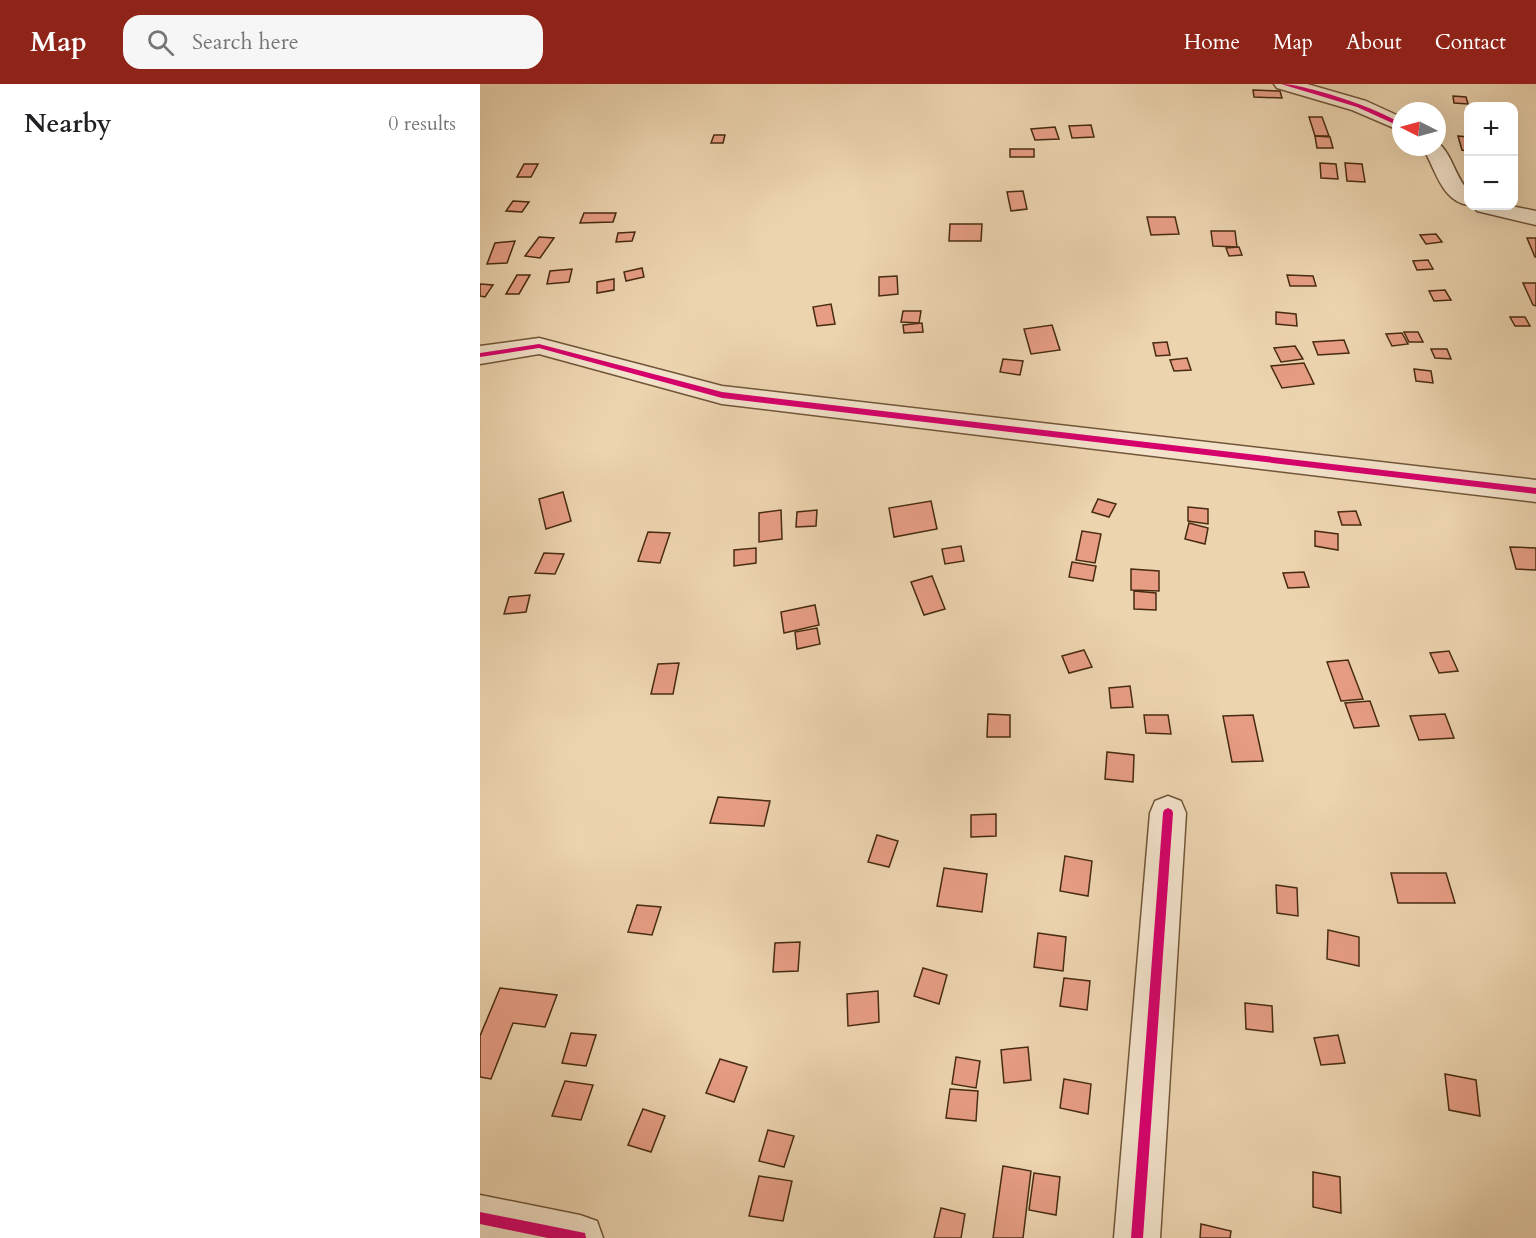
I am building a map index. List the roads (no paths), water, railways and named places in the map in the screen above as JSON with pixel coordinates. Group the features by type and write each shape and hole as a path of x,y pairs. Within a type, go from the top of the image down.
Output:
{"street":[{"path":"1284,84 1355,104 1392,120"},
{"path":"1439,156 1450,183 1464,195"},
{"path":"1502,210 1536,218"},
{"path":"480,355 539,346 722,395 1536,491"},
{"path":"1137,1238 1168,813"},
{"path":"480,1218 580,1238"}]}
